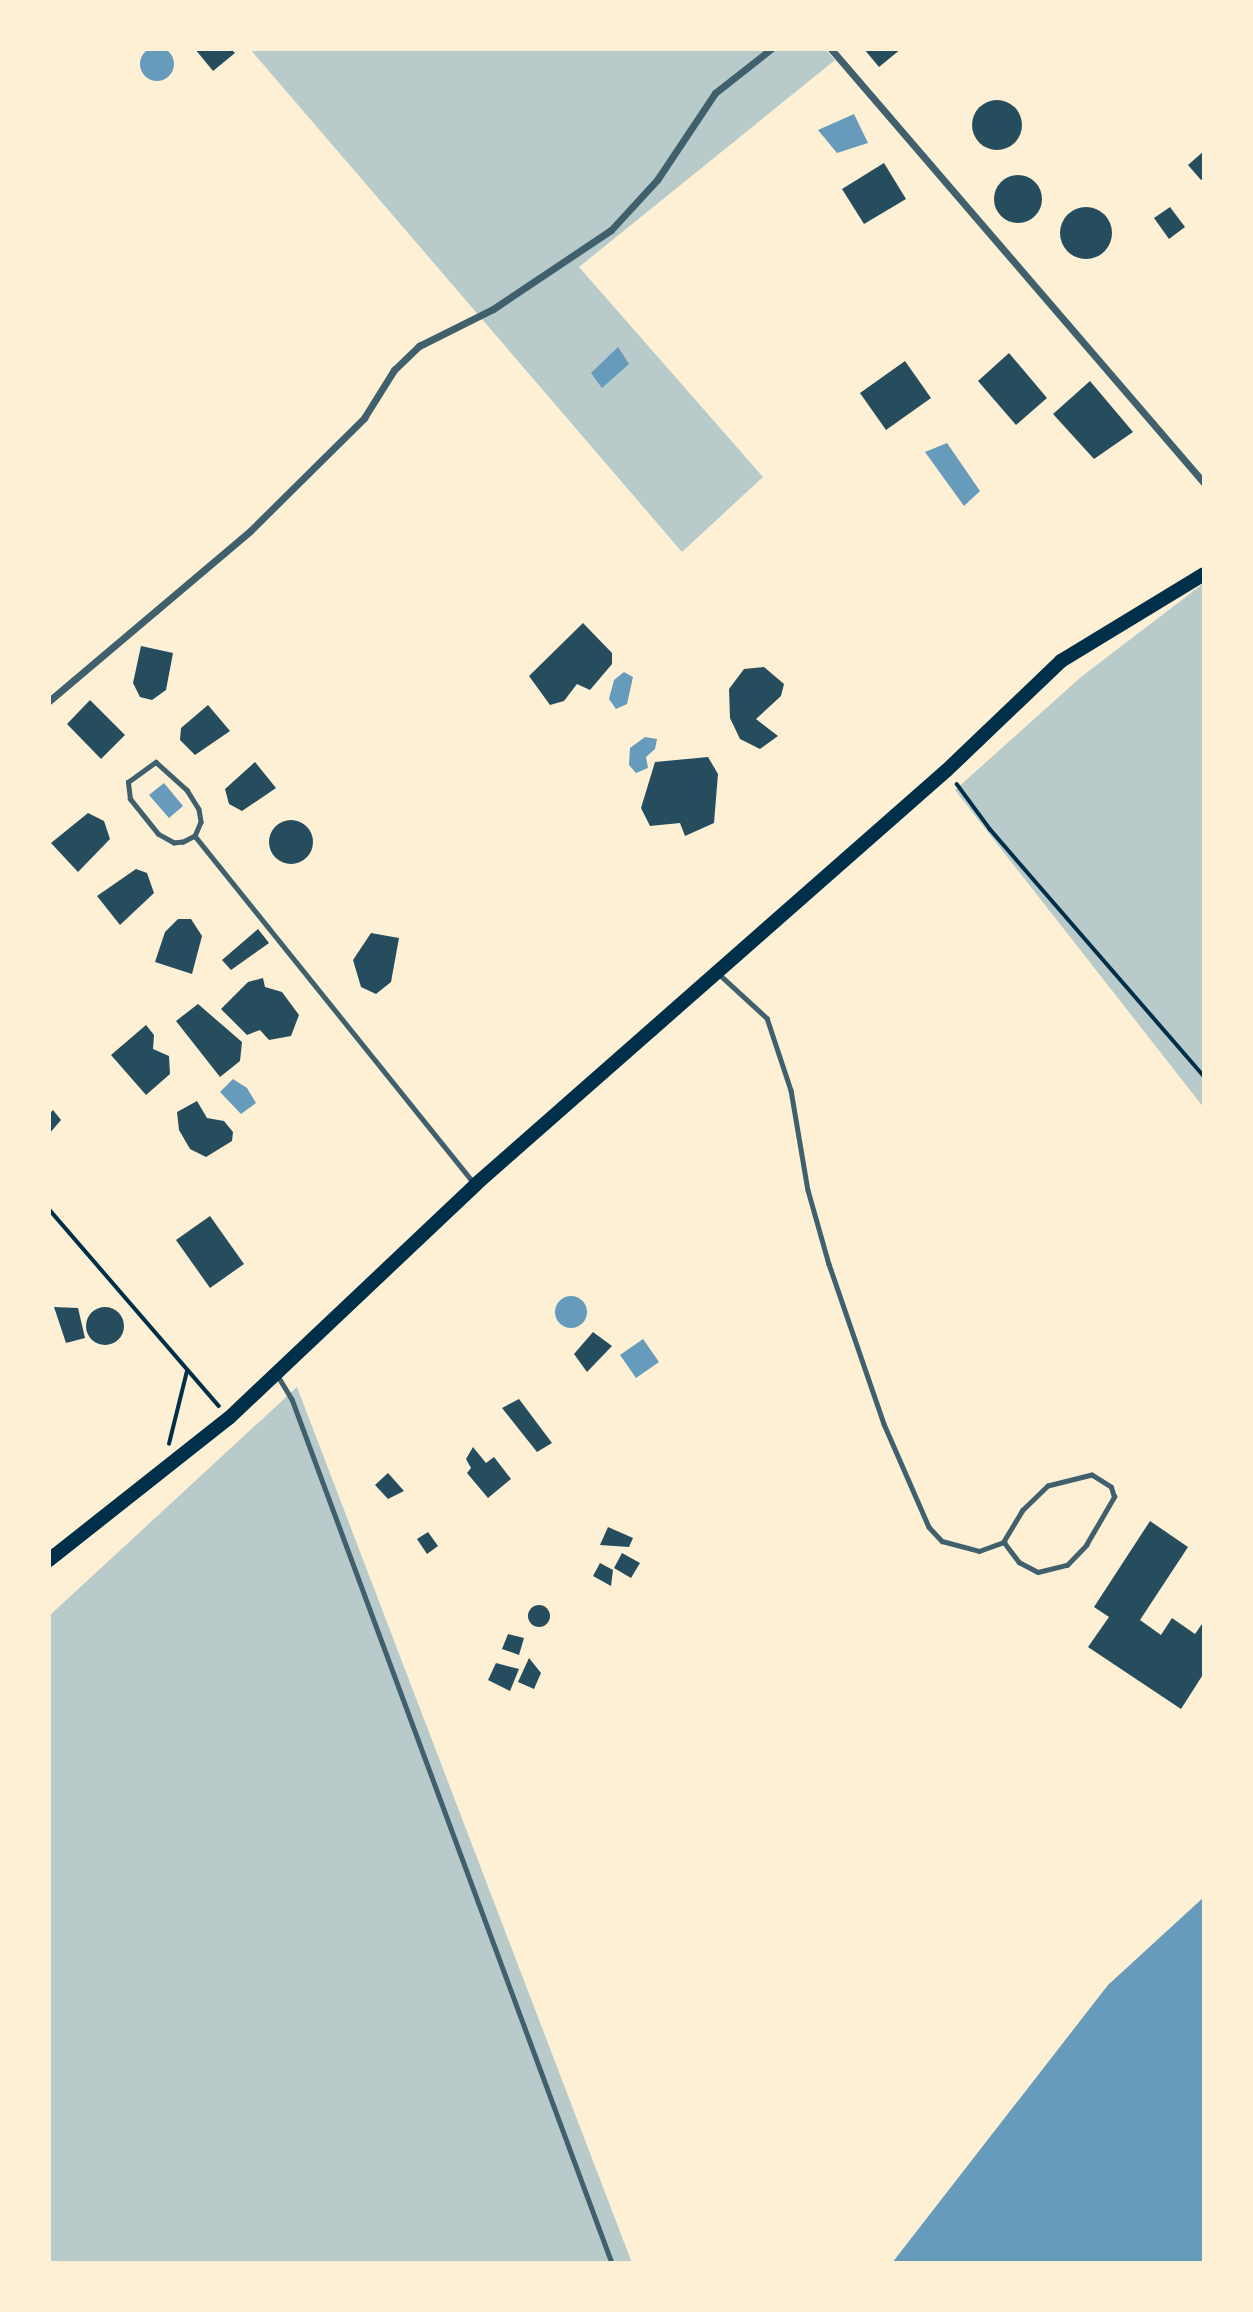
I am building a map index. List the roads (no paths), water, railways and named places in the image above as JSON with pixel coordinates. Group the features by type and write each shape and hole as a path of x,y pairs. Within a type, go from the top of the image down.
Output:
{"main road":[{"path":"49,1560 156,1479 229,1418 475,1185 947,770 1087,641 1204,574"}],"street":[{"path":"49,701 250,531 364,418 394,370 419,346 493,309 611,230 657,180 715,93 771,49"},
{"path":"831,49 1204,483"}],"lane":[{"path":"156,762 187,790 201,822 195,836 174,844 142,818 127,789 142,768 156,762"},
{"path":"195,836 475,1185"},
{"path":"716,972 767,1018 791,1090 808,1190 829,1264 884,1424 929,1527 942,1541 979,1551 1004,1542 1023,1510 1048,1486 1092,1475 1104,1479 1111,1488 1114,1497 1086,1545 1067,1565 1038,1572 1019,1562 1004,1542"},
{"path":"277,1375 292,1399 612,2263"}],"water":[{"path":"157,47 169,52 174,64 169,76 157,81 145,76 140,64 145,52"},
{"path":"854,114 868,143 837,153 818,130"},
{"path":"618,347 629,364 602,388 591,373"},
{"path":"947,443 980,491 964,506 925,452"},
{"path":"624,672 633,677 627,704 616,709 609,699 614,680"},
{"path":"645,737 657,739 655,749 646,757 648,768 636,773 629,765 630,748"},
{"path":"164,783 183,806 169,818 149,795"},
{"path":"233,1079 247,1088 256,1103 241,1114 220,1092"},
{"path":"571,1296 582,1301 587,1312 582,1323 571,1328 560,1323 555,1312 560,1301"},
{"path":"643,1339 659,1362 636,1378 620,1355"},
{"path":"1204,1897 1204,2263 892,2263 1108,1985"}]}
